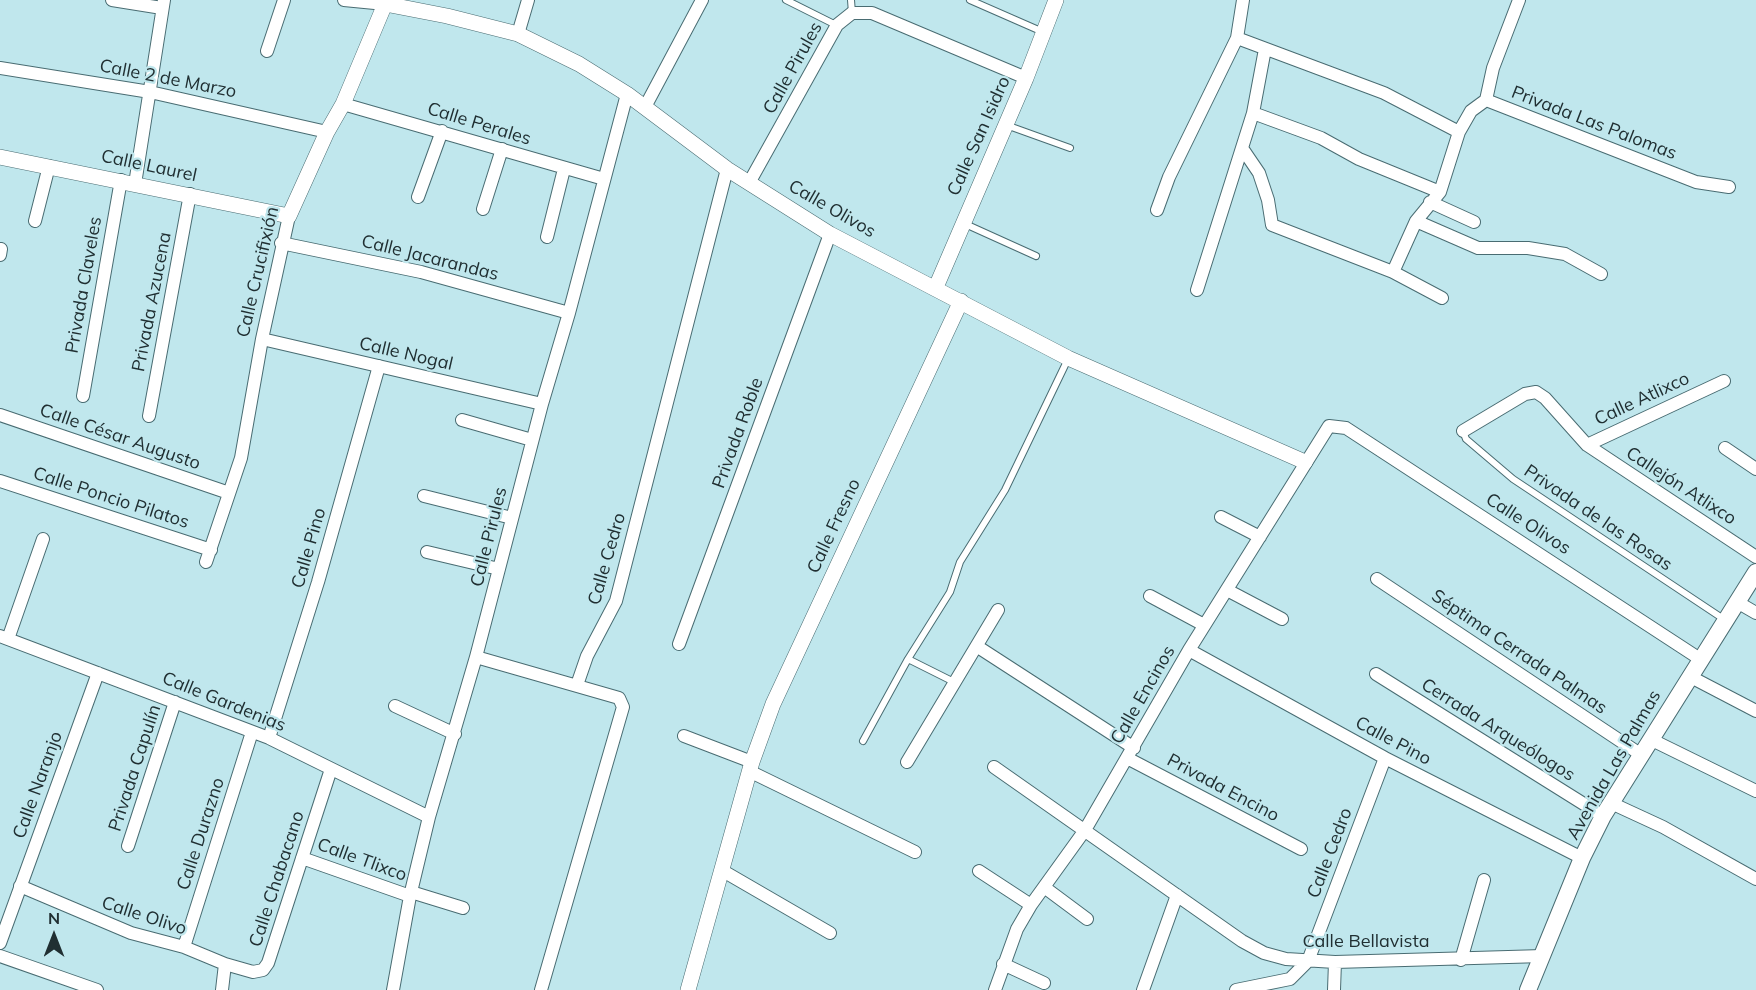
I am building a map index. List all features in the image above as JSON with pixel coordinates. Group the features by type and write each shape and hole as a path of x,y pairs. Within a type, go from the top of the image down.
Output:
{"main road":[{"name":"Avenida Las Palmas","path":"1533,989 1543,956 1582,858 1607,809 1756,572"}],"street":[{"path":"112,0 163,4"},
{"path":"267,51 284,0"},
{"name":"Calle Olivos","path":"344,0 385,4 518,34 579,64 627,94 727,169 830,234 961,300 1068,358 1305,462"},
{"path":"518,34 528,0"},
{"path":"645,107 702,0"},
{"name":"Calle San Isidro","path":"936,287 1026,78 1056,0"},
{"path":"1157,210 1169,177 1237,38 1243,0"},
{"path":"1486,100 1493,68 1519,0"},
{"name":"Privada Claveles","path":"83,396 128,182 150,92 163,4"},
{"name":"Calle Crucifixión","path":"208,556 241,458 281,243 289,216 327,132 344,104 385,4"},
{"path":"852,14 872,13 1026,78"},
{"name":"Calle Pirules","path":"749,183 837,25 852,14"},
{"path":"1237,38 1384,93 1459,132"},
{"path":"1197,290 1253,113 1265,49"},
{"name":"Calle 2 de Marzo","path":"0,68 150,92 327,132"},
{"name":"Calle Pirules","path":"393,990 411,894 429,817 455,734 532,440 569,314 627,94"},
{"name":"Privada Las Palomas","path":"1440,192 1459,132 1471,111 1486,100 1696,182 1729,187"},
{"name":"Calle Perales","path":"344,104 442,130 564,169 604,179"},
{"path":"1253,113 1321,138 1359,159 1440,192 1416,221 1392,272"},
{"path":"418,197 442,130"},
{"path":"1242,148 1259,172 1268,200 1272,225 1392,272 1442,298"},
{"path":"483,209 502,149"},
{"name":"Calle Laurel","path":"0,157 289,216"},
{"path":"35,221 49,166"},
{"path":"547,237 564,169"},
{"name":"Calle Cedro","path":"577,685 587,656 616,602 727,169"},
{"name":"Privada Azucena","path":"149,416 190,194"},
{"path":"1430,202 1474,222"},
{"path":"1416,221 1478,248 1528,248 1565,254 1601,274"},
{"name":"Privada Roble","path":"679,644 830,234"},
{"name":"Calle Jacarandas","path":"281,243 421,272 569,314"},
{"name":"Calle Fresno","path":"688,990 751,767 791,663 961,300"},
{"name":"Calle Nogal","path":"262,339 542,404"},
{"name":"Calle Pino","path":"269,738 318,582 379,366"},
{"name":"Calle Atlixco","path":"1463,431 1525,394 1536,392 1545,398 1587,445 1724,381"},
{"name":"Calle César Augusto","path":"0,415 229,493"},
{"path":"462,420 532,440"},
{"name":"Calle Olivos","path":"1334,425 1346,428 1700,659"},
{"name":"Calle Encinos","path":"995,990 1003,964 1030,905 1085,830 1204,625 1324,430 1334,425"},
{"name":"Callejón Atlixco","path":"1587,445 1756,557"},
{"path":"1725,448 1756,469"},
{"name":"Calle Poncio Pilatos","path":"0,481 208,556"},
{"path":"424,496 512,518"},
{"path":"1221,517 1260,537"},
{"path":"4,637 43,539"},
{"path":"427,552 499,569"},
{"name":"Séptima Cerrada Palmas","path":"1377,579 1640,754"},
{"path":"1227,590 1282,619"},
{"path":"1150,596 1204,625"},
{"path":"1737,602 1756,613"},
{"path":"908,762 957,683 998,610"},
{"name":"Calle Gardenias","path":"4,637 269,738 429,817"},
{"name":"Privada Encino","path":"978,647 1131,753 1301,849"},
{"name":"Calle Pino","path":"1189,650 1385,758 1582,858"},
{"path":"476,657 619,698 623,707 541,990"},
{"name":"Calle Naranjo","path":"0,943 98,673"},
{"name":"Cerrada Arqueólogos","path":"1376,674 1607,809 1663,827 1756,879"},
{"path":"1689,676 1756,711"},
{"name":"Privada Capulín","path":"128,846 175,702"},
{"path":"395,706 455,734"},
{"name":"Calle Durazno","path":"184,947 252,732"},
{"path":"684,736 751,767 915,852"},
{"path":"1650,739 1756,791"},
{"name":"Calle Cedro","path":"1308,961 1385,758"},
{"path":"994,768 1085,830"},
{"name":"Calle Chabacano","path":"225,964 253,972 263,970 267,966 331,769"},
{"name":"Calle Bellavista","path":"1085,830 1176,895 1264,953 1308,961 1335,962 1543,956"},
{"name":"Calle Tlixco","path":"302,858 411,894 464,908"},
{"path":"723,871 830,933"},
{"path":"979,871 1030,905"},
{"path":"1461,960 1484,880"},
{"name":"Calle Olivo","path":"20,886 131,933 184,947 225,964"},
{"path":"1044,887 1087,919"},
{"path":"1143,990 1176,895"},
{"path":"0,956 97,990"},
{"path":"1236,990 1290,979 1308,961"},
{"path":"1334,990 1335,962"},
{"path":"222,990 225,964"},
{"path":"1003,964 1044,983"}],"lane":[{"path":"786,0 837,25"},
{"path":"851,0 852,14"},
{"path":"970,0 1044,32"},
{"path":"1005,124 1070,148"},
{"path":"963,223 1035,256"},
{"path":"863,741 908,659 950,592 960,562 1005,490 1068,358"},
{"name":"Privada de las Rosas","path":"1463,431 1466,439 1513,479 1725,621"},
{"path":"908,659 957,683"}]}
